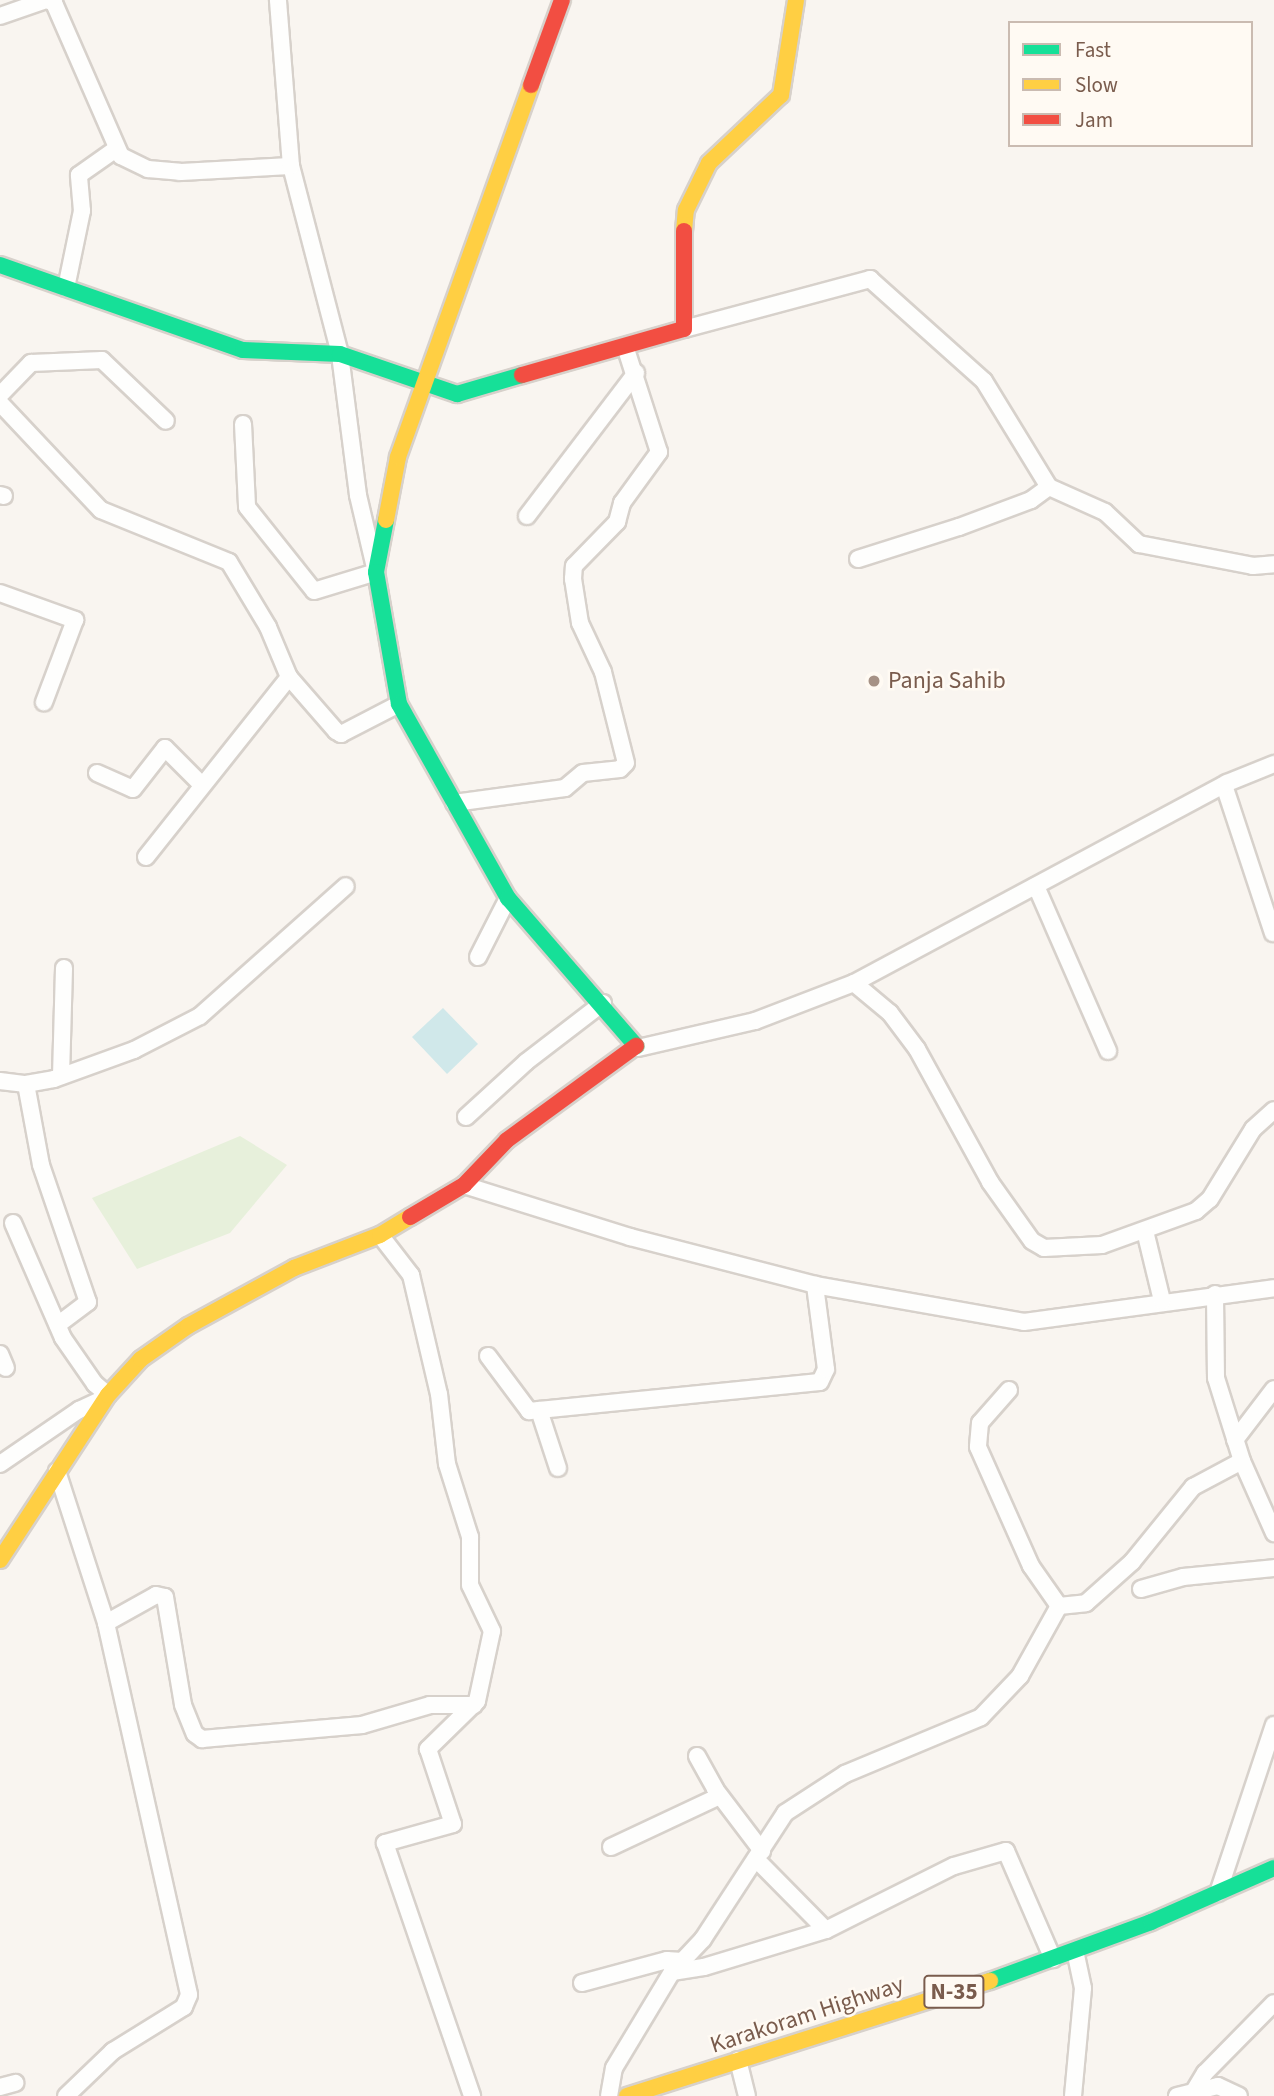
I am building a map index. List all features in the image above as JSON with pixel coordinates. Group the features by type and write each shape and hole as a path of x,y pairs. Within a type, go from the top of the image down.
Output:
{"main road":[{"path":"0,1560 108,1396 141,1359 188,1326 294,1268 380,1235 464,1185 508,1140 638,1048 603,1003 508,898 399,704 376,572 384,514 422,383 562,0"},
{"path":"0,265 243,350 340,354 457,394 684,329 682,256 686,210 709,163 781,95 796,0"},
{"name":"Karakoram Highway","path":"627,2096 652,2092 738,2060 1076,1951 1274,1868"}],"street":[{"path":"0,16 47,0 54,4 116,149 148,169 180,172 291,166"},
{"path":"243,424 247,508 314,591 376,572 358,495 340,354 291,166 278,0"},
{"path":"66,288 82,211 79,175 116,149"},
{"path":"684,329 870,279 984,382 1049,487 1105,512 1139,544 1254,566 1274,564"},
{"path":"454,803 565,788 583,773 620,769 626,763 603,672 580,622 573,579 574,566 617,522 622,503 659,452 636,373 625,346"},
{"path":"0,395 31,363 102,360 166,421"},
{"path":"527,516 636,373"},
{"path":"0,403 101,510 229,562 268,627 289,677 341,734 399,704"},
{"path":"858,559 960,527 1031,500 1049,487"},
{"path":"0,593 75,620 44,702"},
{"path":"146,858 201,784 289,677"},
{"path":"97,773 134,789 165,748 201,784"},
{"path":"638,1048 755,1021 854,983 1224,785 1274,764"},
{"path":"1224,785 1273,933"},
{"path":"0,1081 26,1084 61,1076 134,1049 200,1016 346,886"},
{"path":"1036,886 1108,1051"},
{"path":"478,957 508,898"},
{"path":"61,1076 64,968"},
{"path":"854,983 890,1013 917,1049 990,1182 1032,1241 1063,1251 1102,1245 1196,1211 1210,1199 1253,1129 1274,1110"},
{"path":"466,1117 526,1062 603,1003"},
{"path":"26,1084 41,1165 89,1302 58,1325"},
{"path":"464,1185 630,1237 815,1286 1024,1322 1274,1288"},
{"path":"1,1462 79,1410 108,1396 78,1362 58,1325 13,1223"},
{"path":"1145,1231 1163,1301"},
{"path":"380,1235 411,1275 439,1394 447,1464 470,1537 470,1586 492,1631 474,1705 428,1749 453,1824 385,1843 472,2096"},
{"path":"488,1356 523,1407 539,1410 820,1382 826,1369 815,1286"},
{"path":"1215,1294 1216,1378 1242,1461 1274,1533"},
{"path":"1235,1440 1274,1389"},
{"path":"1009,1390 979,1423 978,1447 1031,1566 1059,1606"},
{"path":"539,1410 558,1468"},
{"path":"1059,1606 1086,1603 1132,1562 1193,1487 1242,1461"},
{"path":"57,1471 106,1623 189,1995 184,2007 113,2051 66,2096"},
{"path":"1141,1589 1183,1577 1274,1568"},
{"path":"106,1623 156,1595 165,1597 183,1705 202,1739 362,1725 430,1704 474,1705"},
{"path":"609,2096 614,2068 677,1966 703,1939 785,1813 823,1786 981,1717 1020,1676 1059,1606"},
{"path":"1218,1893 1274,1725"},
{"path":"697,1756 759,1855 826,1930"},
{"path":"611,1847 720,1796"},
{"path":"582,1983 667,1960 677,1966 704,1967 826,1930 954,1866 1006,1851 1053,1959"},
{"path":"1073,2096 1083,1988 1076,1951"},
{"path":"1194,2091 1205,2073 1274,2003"},
{"path":"738,2060 747,2096"},
{"path":"1177,2096 1219,2086 1239,2096"}],"green space":[{"path":"240,1136 287,1165 230,1233 137,1269 92,1198"}],"water":[{"path":"443,1008 478,1044 447,1074 412,1037"}],"traffic: fast":[{"path":"0,265 243,350 340,354 457,394 522,375"},
{"path":"386,520 376,572 399,704 508,898 636,1046"},
{"path":"990,1981 1151,1922 1274,1868"}],"traffic: slow":[{"path":"684,231 686,210 709,163 781,95 796,0"},
{"path":"386,520 398,457 531,85"},
{"path":"0,1560 108,1395 141,1359 188,1326 294,1268 380,1235 410,1217"},
{"path":"627,2096 990,1981"}],"traffic: jam":[{"path":"531,85 562,0"},
{"path":"522,375 684,329 684,231"},
{"path":"410,1217 464,1185 507,1140 636,1046"}],"place":[{"name":"Panja Sahib","path":"874,681"}]}
